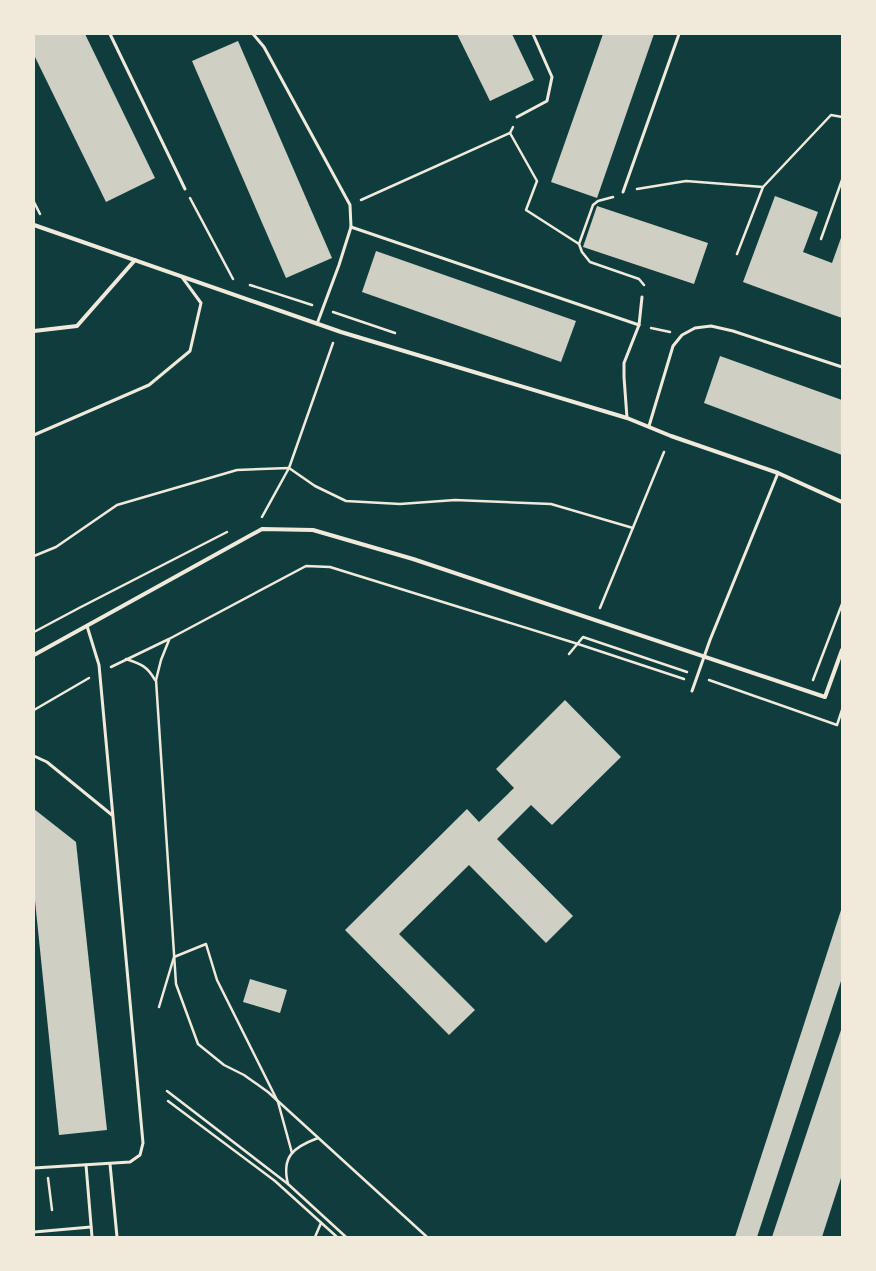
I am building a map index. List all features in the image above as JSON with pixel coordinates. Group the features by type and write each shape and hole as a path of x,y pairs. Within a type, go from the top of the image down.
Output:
{"street":[{"path":"34,225 317,324 627,418 671,436 778,472 842,502"},
{"path":"34,331 77,326 135,260"},
{"path":"34,655 262,529 313,530 413,559 825,697 842,650"}],"lane":[{"path":"110,34 185,189"},
{"path":"253,34 264,47 350,205 351,227 317,324"},
{"path":"517,116 547,101 552,77 532,34"},
{"path":"623,192 679,34"},
{"path":"351,227 639,325"},
{"path":"34,435 149,385 190,352 201,303 182,277"},
{"path":"627,418 624,363 639,325 642,297"},
{"path":"648,426 672,346 682,334 695,328 711,326 733,331 842,367"},
{"path":"692,691 703,657 778,472"},
{"path":"34,1168 130,1162 140,1155 143,1143 99,665 87,626"},
{"path":"34,756 47,762 112,816"},
{"path":"110,1164 117,1237"},
{"path":"86,1165 92,1237"},
{"path":"34,1232 91,1227"}],"path":[{"path":"737,254 763,187 831,115 842,117"},
{"path":"350,205 510,133 517,116"},
{"path":"510,133 537,181 526,210 579,244 582,252 590,262 639,279 645,287 642,297"},
{"path":"821,239 842,180"},
{"path":"579,244 593,205 618,196 623,192 686,181 763,187"},
{"path":"185,189 233,279"},
{"path":"34,202 40,215 34,212"},
{"path":"225,277 240,282"},
{"path":"248,284 398,334"},
{"path":"639,325 682,334"},
{"path":"266,521 260,520 289,468 337,330"},
{"path":"599,610 664,452"},
{"path":"34,556 56,546 117,505 237,470 289,468 315,486 346,501 400,504 454,500 551,504 633,528"},
{"path":"34,632 85,604 232,529"},
{"path":"427,1237 268,1092 244,1075 224,1065 198,1044 176,984 174,957 156,680 161,660 169,639 306,566 330,567 695,682"},
{"path":"812,680 842,604"},
{"path":"569,654 583,637 837,725 842,710"},
{"path":"126,659 141,664 150,671 156,680"},
{"path":"174,957 206,944 217,980 278,1102 292,1153"},
{"path":"159,1007 174,957"},
{"path":"167,1092 288,1184 346,1237"},
{"path":"168,1101 275,1181 337,1237"},
{"path":"288,1184 286,1163 292,1153 302,1144 318,1138"},
{"path":"46,1168 52,1210"},
{"path":"315,1237 321,1222"}],"building":[{"path":"34,34 85,34 155,178 106,202 34,55"},
{"path":"457,34 512,34 534,80 490,101"},
{"path":"603,34 654,34 597,198 551,182"},
{"path":"238,41 332,258 286,278 192,61"},
{"path":"775,196 818,212 803,252 832,263 842,235 842,318 743,282"},
{"path":"597,206 708,243 694,284 583,247"},
{"path":"376,251 576,321 561,362 362,292"},
{"path":"720,356 842,400 842,455 704,403"},
{"path":"565,700 621,757 552,825 531,805 497,839 573,916 546,943 469,865 399,934 475,1010 449,1035 345,930 467,809 479,822 514,788 496,769"},
{"path":"34,809 76,842 107,1130 59,1135 34,891"},
{"path":"842,907 842,978 757,1237 735,1237"},
{"path":"250,979 287,990 280,1013 243,1002"},
{"path":"842,1027 842,1175 822,1237 772,1237"}]}
